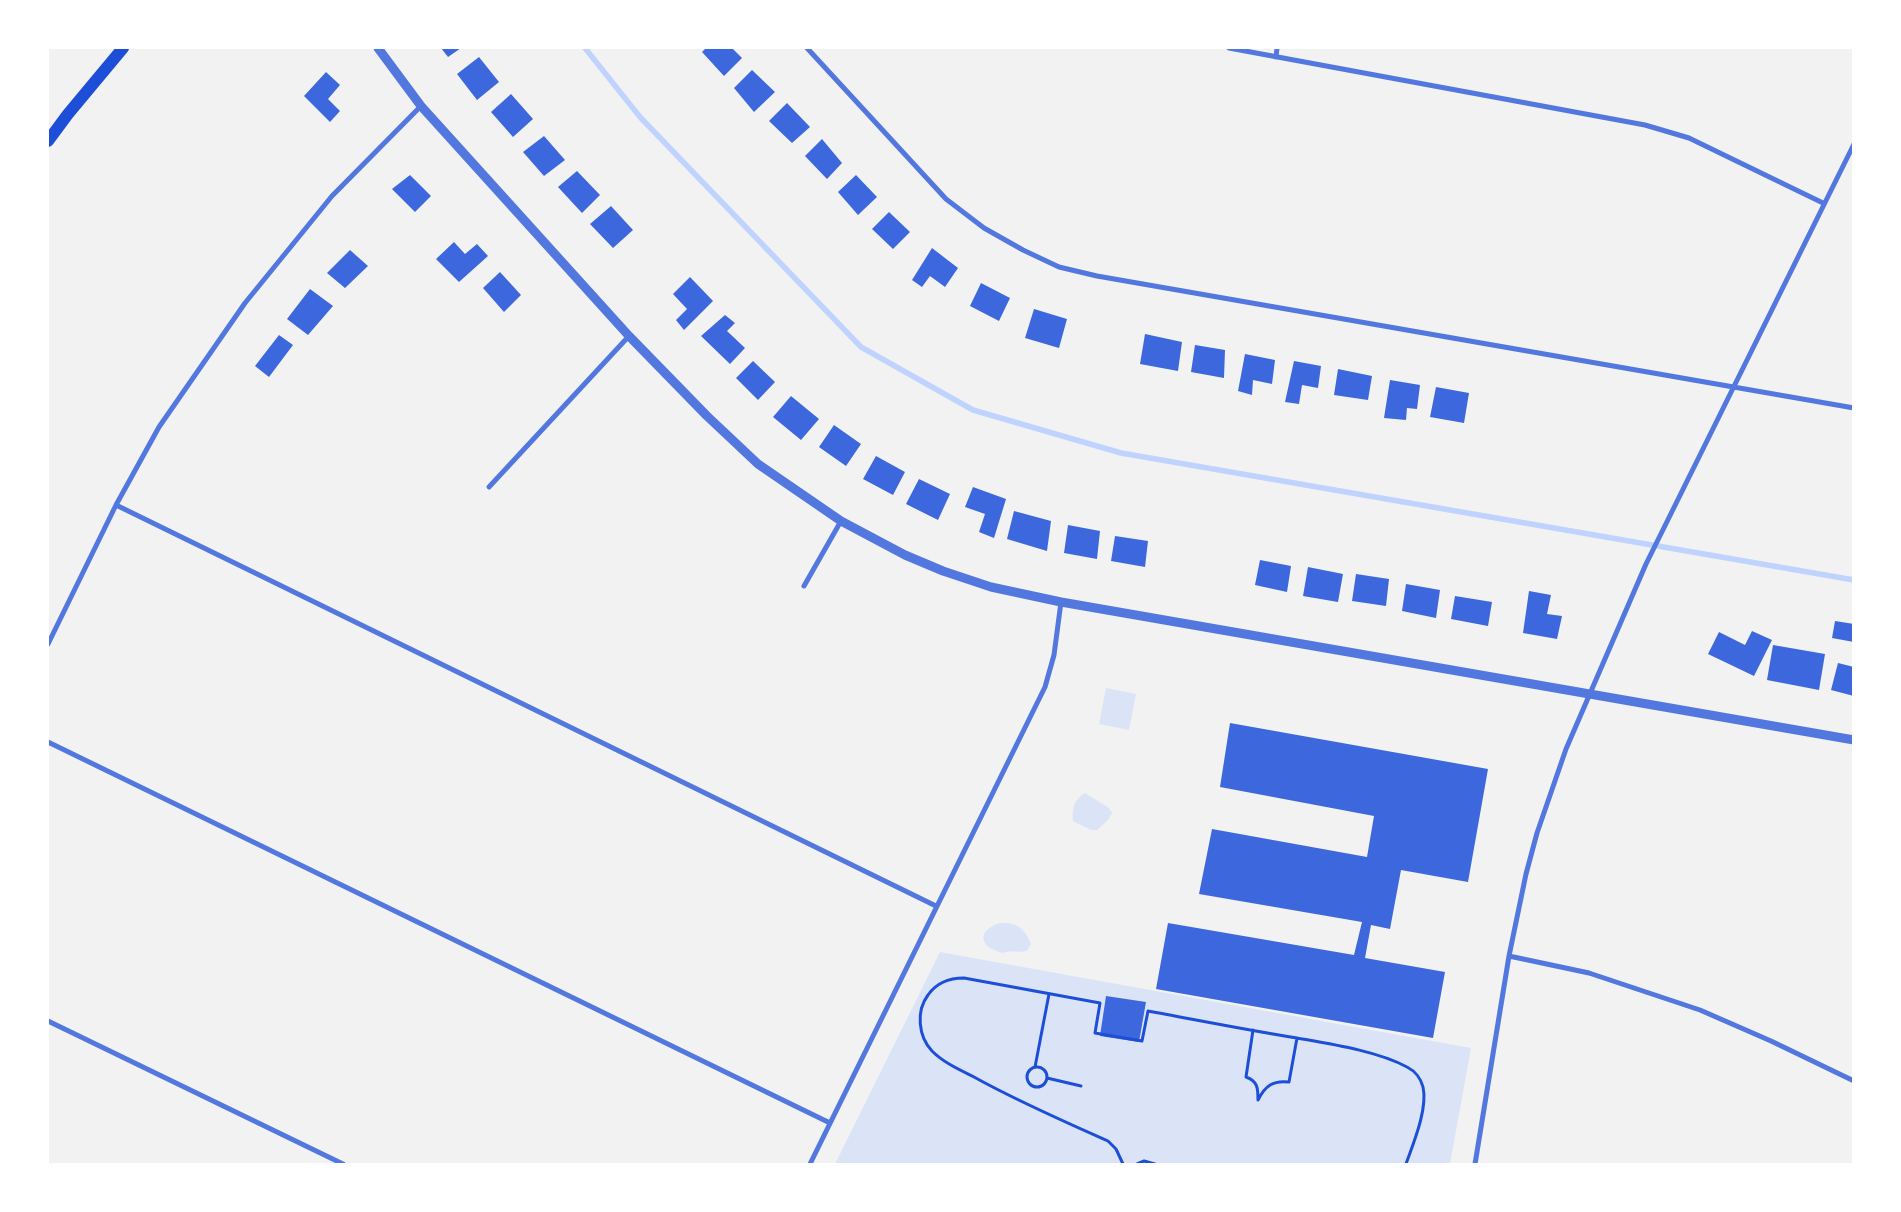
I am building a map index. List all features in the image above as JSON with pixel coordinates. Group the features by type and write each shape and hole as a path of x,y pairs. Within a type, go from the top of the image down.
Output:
{"main road":[{"path":"48,140 123,48"}],"street":[{"path":"378,48 421,106 629,336 707,416 758,464 841,521 898,552 943,571 991,587 1061,602 1854,740"},
{"path":"807,48 946,198 984,228 1023,250 1060,266 1117,280 1854,408"},
{"path":"1230,48 1645,125 1689,138 1823,203"},
{"path":"1276,57 1277,48"},
{"path":"48,644 116,505 159,428 245,303 332,196 421,106"},
{"path":"1475,1164 1509,956 1526,874 1536,833 1566,749 1646,564 1734,388 1823,203 1854,144"},
{"path":"489,487 629,336"},
{"path":"116,505 936,906"},
{"path":"804,586 841,521"},
{"path":"810,1164 1045,687 1054,655 1061,602"},
{"path":"48,742 830,1123"},
{"path":"1509,956 1589,973 1700,1010 1771,1041 1854,1082"},
{"path":"48,1021 343,1164"}],"path":[{"path":"1123,1164 1116,1149 1108,1142 1037,1109 947,1063 931,1050 924,1039 919,1025 922,1006 928,994 941,982 951,978 964,978 1100,1003 1095,1033 1142,1041 1148,1011 1334,1045 1389,1059 1408,1068 1417,1075 1423,1086 1424,1100 1418,1129 1406,1164"},
{"path":"1048,1078 1042,1086 1032,1086 1027,1077 1029,1071 1035,1067 1049,994"},
{"path":"1253,1030 1246,1077 1252,1079 1257,1086 1258,1100 1263,1090 1272,1084 1279,1081 1289,1082 1297,1038"},
{"path":"1035,1067 1044,1069 1048,1078"},
{"path":"1048,1078 1081,1086"},
{"path":"1137,1164 1144,1161 1154,1164"}],"shaded area":[{"path":"1106,688 1136,694 1129,730 1099,724"},
{"path":"1085,793 1109,808 1112,813 1108,820 1097,830 1091,830 1073,821 1074,805"},
{"path":"1000,923 1016,925 1023,930 1031,944 1027,951 1003,953 995,951 985,943 984,935 987,930"},
{"path":"940,952 1471,1048 1450,1164 835,1164"}],"building":[{"path":"441,48 461,48 448,57"},
{"path":"706,48 732,48 742,58 724,76 702,52"},
{"path":"479,57 499,82 477,100 457,74"},
{"path":"752,70 775,92 754,112 734,88"},
{"path":"326,72 340,85 328,99 340,111 330,122 304,96"},
{"path":"511,94 533,119 513,137 491,112"},
{"path":"787,103 810,127 792,143 769,121"},
{"path":"544,136 565,160 544,176 523,152"},
{"path":"822,139 842,163 827,179 805,156"},
{"path":"577,171 600,195 582,213 558,187"},
{"path":"410,175 431,196 415,212 392,189"},
{"path":"856,175 877,197 858,215 838,192"},
{"path":"611,206 633,230 613,248 590,224"},
{"path":"889,212 910,232 893,249 872,229"},
{"path":"454,242 465,254 477,244 488,256 459,282 436,259"},
{"path":"932,248 958,268 945,287 930,276 922,287 912,280"},
{"path":"350,250 368,266 345,288 327,273"},
{"path":"500,272 521,295 504,312 483,288"},
{"path":"690,277 713,301 684,330 676,320 687,309 673,294"},
{"path":"981,283 1010,298 999,321 970,306"},
{"path":"310,289 333,306 308,335 287,319"},
{"path":"1034,309 1067,319 1059,348 1025,338"},
{"path":"725,315 735,323 727,331 745,348 730,364 701,336"},
{"path":"1145,334 1182,342 1178,371 1140,364"},
{"path":"279,335 293,345 269,377 255,366"},
{"path":"1195,345 1225,350 1224,378 1191,372"},
{"path":"1245,354 1275,360 1272,384 1253,380 1252,395 1238,391"},
{"path":"753,361 775,382 758,400 736,378"},
{"path":"1294,361 1321,366 1318,388 1302,385 1299,404 1285,402"},
{"path":"1338,369 1372,376 1368,400 1334,395"},
{"path":"1390,380 1420,385 1417,409 1407,408 1406,420 1384,418"},
{"path":"1436,387 1469,393 1464,423 1430,417"},
{"path":"791,396 819,419 801,440 773,417"},
{"path":"834,425 861,444 846,466 819,447"},
{"path":"876,456 905,472 893,495 863,479"},
{"path":"919,479 950,494 938,520 906,504"},
{"path":"973,487 1006,499 994,538 979,532 985,514 965,507"},
{"path":"1014,511 1051,521 1047,551 1007,539"},
{"path":"1068,525 1100,531 1097,559 1064,553"},
{"path":"1115,536 1148,541 1145,567 1111,561"},
{"path":"1260,560 1291,566 1287,592 1255,585"},
{"path":"1308,567 1343,574 1338,602 1303,596"},
{"path":"1356,574 1389,579 1386,606 1352,601"},
{"path":"1406,584 1440,590 1436,618 1402,611"},
{"path":"1529,591 1551,595 1547,614 1562,616 1557,639 1523,633"},
{"path":"1455,596 1492,602 1488,626 1451,619"},
{"path":"1835,621 1854,624 1854,642 1832,638"},
{"path":"1752,631 1772,640 1754,676 1708,654 1719,632 1745,645"},
{"path":"1773,645 1825,654 1819,690 1767,680"},
{"path":"1838,663 1854,667 1854,696 1831,690"},
{"path":"1230,723 1488,769 1468,882 1401,870 1390,929 1371,925 1365,958 1445,972 1433,1038 1156,989 1168,923 1354,955 1362,922 1199,894 1212,829 1367,857 1374,816 1220,787"},
{"path":"1106,996 1146,1002 1139,1042 1100,1036"}],"waterway":[{"path":"585,48 640,117 861,347 973,410 1121,453 1854,580"}]}
